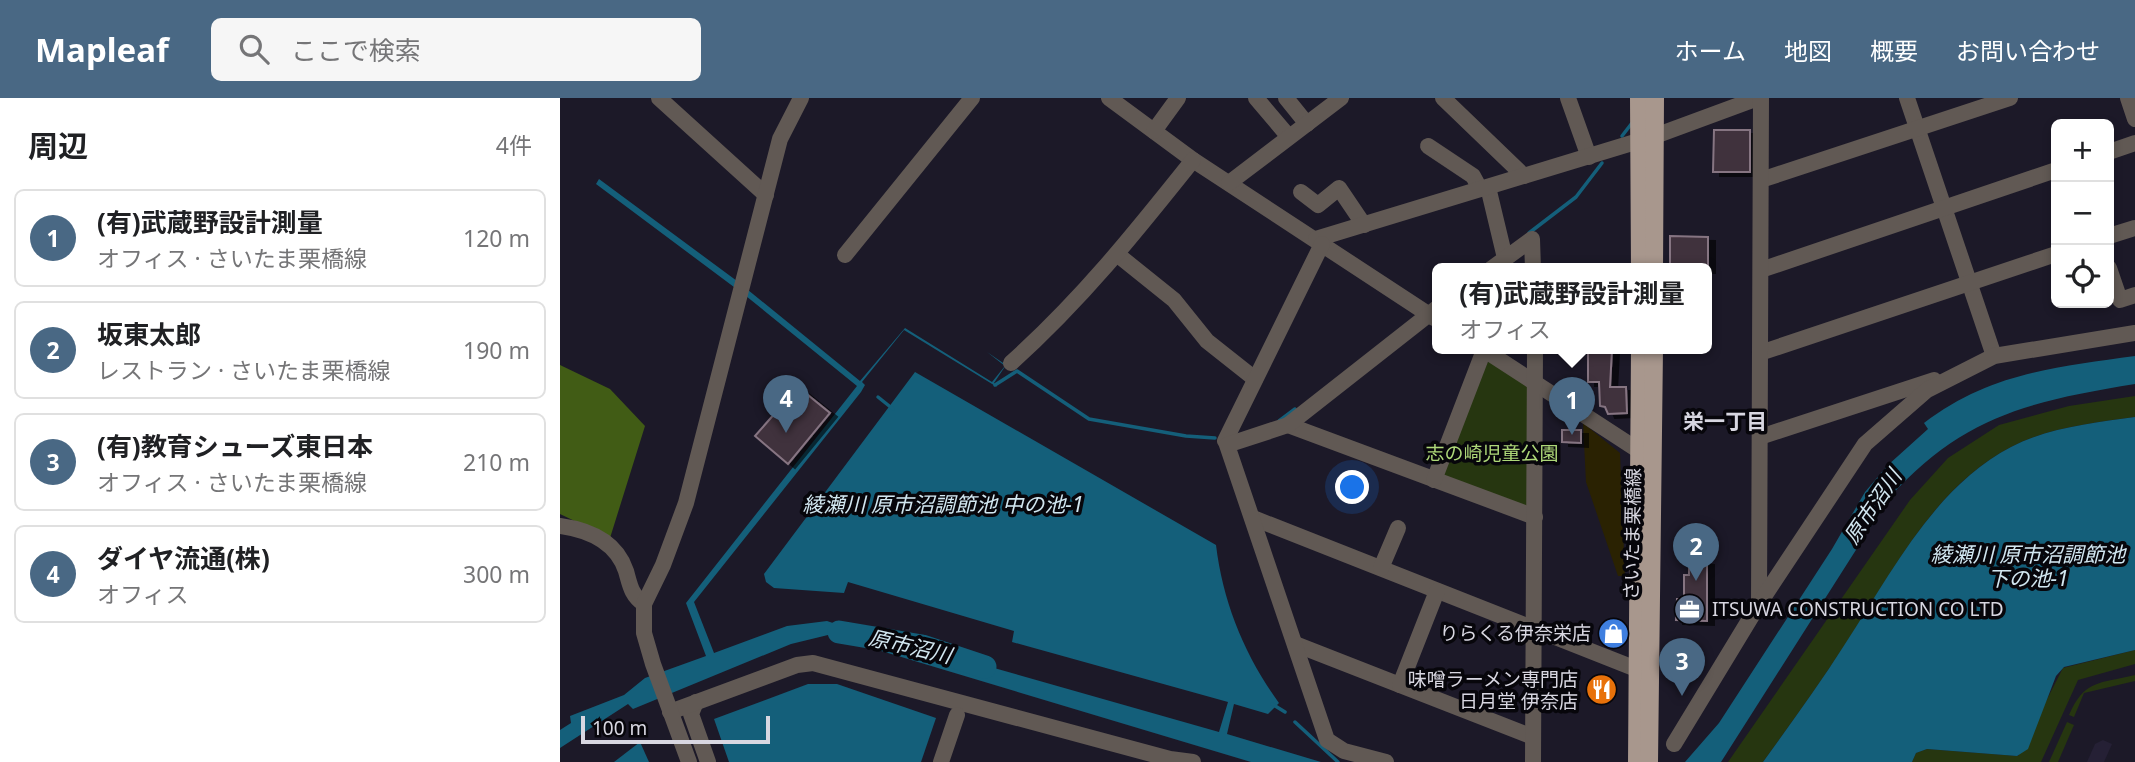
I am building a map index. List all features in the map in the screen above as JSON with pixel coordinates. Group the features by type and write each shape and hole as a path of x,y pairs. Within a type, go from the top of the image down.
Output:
{"main road":[{"path":"1639,98 1647,139 1654,263"},
{"path":"1640,263 1647,139 1655,98"},
{"name":"さいたま栗橋線","path":"1640,354 1648,452"},
{"name":"さいたま栗橋線","path":"1649,762 1645,673 1648,452 1654,354"},
{"name":"さいたま栗橋線","path":"1637,762 1645,673"}],"street":[{"path":"659,98 766,195"},
{"path":"689,762 654,667 645,633 645,604 686,503 780,139 801,98"},
{"path":"845,255 972,98"},
{"path":"1109,98 1193,160 1430,313 1288,425 1227,446 1327,740 1344,751 1386,762"},
{"path":"1154,131 1178,98"},
{"path":"1256,98 1289,137"},
{"path":"1286,98 1307,124"},
{"path":"1229,183 1341,98"},
{"path":"1443,98 1524,176"},
{"path":"1568,98 1589,157"},
{"path":"1224,441 1319,241 1647,139 1760,98 1759,604"},
{"path":"1907,98 1994,356"},
{"path":"1761,180 2010,98"},
{"path":"2128,98 2135,119"},
{"path":"2114,150 2135,143"},
{"path":"1428,146 1473,176 1484,188 1504,254"},
{"path":"1011,363 1066,313 1118,255 1193,160"},
{"path":"1761,270 2051,172"},
{"path":"1301,192 1318,205 1339,188 1364,225"},
{"path":"2114,234 2135,228"},
{"path":"1496,263 1504,254 1532,239 1533,263"},
{"path":"1118,255 1174,300 1207,341 1255,380"},
{"path":"1760,353 2051,256"},
{"path":"2114,283 2120,300 2135,295"},
{"path":"1674,744 1759,604 1865,443 1927,390 1994,356 2135,333"},
{"path":"1434,481 1482,354"},
{"path":"1490,354 1648,452"},
{"path":"1533,762 1535,354"},
{"path":"1760,437 1961,372"},
{"path":"1288,425 1535,517"},
{"path":"1253,518 1645,673"},
{"path":"560,526 579,529 610,543 625,567 632,592 645,604"},
{"path":"1381,568 1398,528"},
{"path":"662,593 670,566 670,546"},
{"path":"1400,685 1437,591"},
{"path":"1294,644 1533,737"},
{"path":"667,706 696,702 797,665 813,663 1170,760 1194,762"},
{"path":"696,702 691,714 708,762"},
{"path":"941,762 957,715"}],"shaded area":[{"path":"2103,740 2112,744 2104,762 2087,762 2095,744"}],"green space":[{"name":"志の崎児童公園","path":"1488,361 1531,384 1527,510 1441,478"},
{"path":"560,365 610,389 645,426 610,538 560,514"},
{"path":"2135,396 2135,417 2072,427 2026,440 1984,464 1960,484 1918,532 1848,640 1763,762 1728,762 1910,500 1948,458 1999,425 2069,406"},
{"path":"2135,650 2135,664 2078,680 2041,762 1912,762 1916,753 1927,749 2018,756 2063,668"},
{"path":"2135,675 2135,681 2084,693 2074,717 2069,715 2075,703 2087,689 2103,682"},
{"path":"2067,722 2074,725 2058,762 2049,762"}],"sand":[{"path":"1583,423 1620,453 1625,576 1618,576 1586,482"}],"water":[{"name":"綾瀬川 原市沼調節池 中の池-1","path":"599,179 737,281 860,381 905,328 992,382 1005,366 987,352 1006,365 994,383 997,387 904,330 862,382 865,385 861,392 694,602 714,653 787,626 827,621 877,638 980,664 1219,732 1228,702 1012,642 1014,631 848,582 844,593 774,588 766,582 764,574 915,372 1216,545 1224,588 1237,628 1256,667 1279,703 1268,714 1234,704 1227,734 1321,762 1251,762 828,635 791,644 633,709 628,704 560,748 560,730 571,723 570,716 624,695 645,678 706,656 686,603 857,386 746,296 596,184"},
{"path":"2135,356 2135,384 2063,397 2000,417 1971,430 1916,470 1889,498 1721,762 1685,762 1719,723 1832,549 1865,492 1888,465 1928,429 1924,423 1948,406 1998,383 2051,369"},
{"name":"綾瀬川 原市沼調節池 下の池-1","path":"2135,417 2135,650 2064,667 2056,676 2028,749 2017,756 1927,749 1916,753 1912,762 1763,762 1825,674 1916,534 1959,485 1984,464 2026,440 2072,427"},
{"path":"808,684 837,684 936,718 921,762 729,762 714,719"},
{"path":"640,742 649,762 614,762"}],"building":[{"path":"1714,130 1750,130 1750,172 1713,172"},
{"path":"1670,236 1708,237 1708,263 1670,263"},
{"path":"1588,354 1612,354 1610,387 1626,387 1627,413 1608,414 1605,407 1600,406 1599,382 1588,382"},
{"path":"798,387 830,413 788,464 755,436"},
{"path":"1562,430 1581,430 1581,443 1562,442"},
{"path":"1689,560 1707,561 1707,621 1676,620 1677,599 1684,599 1684,575 1689,575"}],"waterway":[{"path":"1622,136 1632,123"},
{"path":"1529,233 1576,197 1602,163"},
{"path":"995,385 1017,371 1089,419 1186,436 1215,438"},
{"path":"878,397 893,409"},
{"path":"1279,421 1295,409"},
{"name":"原市沼川","path":"839,632 922,646 985,667"},
{"path":"1272,704 1285,712"},
{"path":"1295,722 1338,762"}],"place":[{"name":"ダイヤ流通(株)","path":"786,433"},
{"name":"(有)武蔵野設計測量","path":"1572,435"},
{"name":"坂東太郎","path":"1696,581"},
{"name":"ITSUWA CONSTRUCTION CO LTD","path":"1689,609"},
{"name":"りらくる伊奈栄店","path":"1614,633"},
{"name":"味噌ラーメン専門店 日月堂 伊奈店","path":"1601,690"},
{"name":"(有)教育シューズ東日本","path":"1682,696"}],"district":[{"name":"栄一丁目","path":"1725,422"}]}
